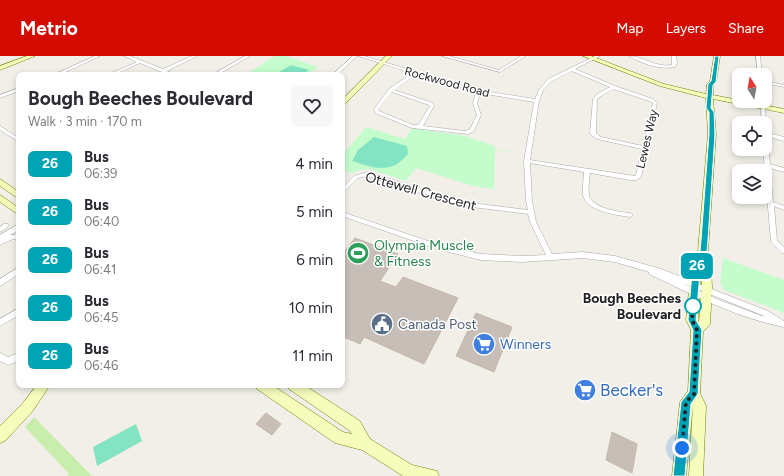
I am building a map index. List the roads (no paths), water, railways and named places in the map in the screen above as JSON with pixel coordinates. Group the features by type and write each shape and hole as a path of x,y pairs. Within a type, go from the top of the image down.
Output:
{"main road":[{"path":"0,67 25,56"},
{"path":"0,67 32,56"},
{"path":"345,101 389,56"},
{"path":"697,330 704,324 707,264 703,251 712,134 711,112 715,109 713,96 717,85 713,82 717,56"},
{"path":"592,57 653,81 732,100"},
{"path":"771,108 784,111"},
{"path":"0,182 16,194"},
{"path":"0,198 16,210"},
{"path":"696,476 700,406 694,394 697,330 692,320 697,261 703,251"},
{"path":"0,436 27,408 42,388"},
{"path":"265,388 340,438 365,444 411,474 432,476"},
{"path":"298,388 355,426 365,444"},
{"path":"679,476 686,402 694,394"}],"street":[{"path":"62,72 98,56"},
{"path":"126,56 163,71 195,56"},
{"path":"219,72 248,56"},
{"path":"337,72 355,56"},
{"name":"Rockwood Road","path":"360,56 478,92 537,101"},
{"path":"444,56 501,71 524,56"},
{"path":"457,59 461,56"},
{"path":"631,56 656,65 670,67 674,66 674,56"},
{"path":"758,56 759,68"},
{"path":"550,257 540,239 530,212 527,161 537,101 541,90 546,83 592,57"},
{"path":"116,72 140,62"},
{"name":"Lewes Way","path":"527,161 636,178 639,176 655,103 651,100 613,87 571,69"},
{"path":"415,73 391,90 376,109 376,112 410,125 462,133 470,131 479,115 475,103 478,92"},
{"path":"772,83 784,86"},
{"path":"613,87 595,99 593,134 599,138 644,148"},
{"path":"391,90 431,104 432,106 420,127"},
{"path":"0,97 16,91"},
{"path":"0,128 16,138"},
{"path":"772,136 784,139"},
{"path":"772,166 784,170"},
{"path":"587,171 586,196 589,202 612,212 630,215"},
{"name":"Ottewell Crescent","path":"345,188 356,176 367,174 464,204 530,212"},
{"path":"770,204 774,242 784,251"},
{"path":"772,204 784,208"},
{"path":"345,215 439,247 472,255 506,259 583,255 602,256 615,259 648,269 659,276 695,288 764,320 781,323"},
{"path":"0,230 6,226"},
{"path":"0,238 16,229"},
{"path":"0,243 12,237 16,237"},
{"path":"0,283 16,272"},
{"path":"0,323 16,313"},
{"path":"0,357 8,361 16,358"}],"place":[{"name":"Olympia Muscle & Fitness","path":"358,253"},
{"name":"Bough Beeches Boulevard","path":"693,306"},
{"name":"Canada Post","path":"382,324"},
{"name":"Winners","path":"484,344"},
{"name":"Becker's","path":"585,390"}]}
